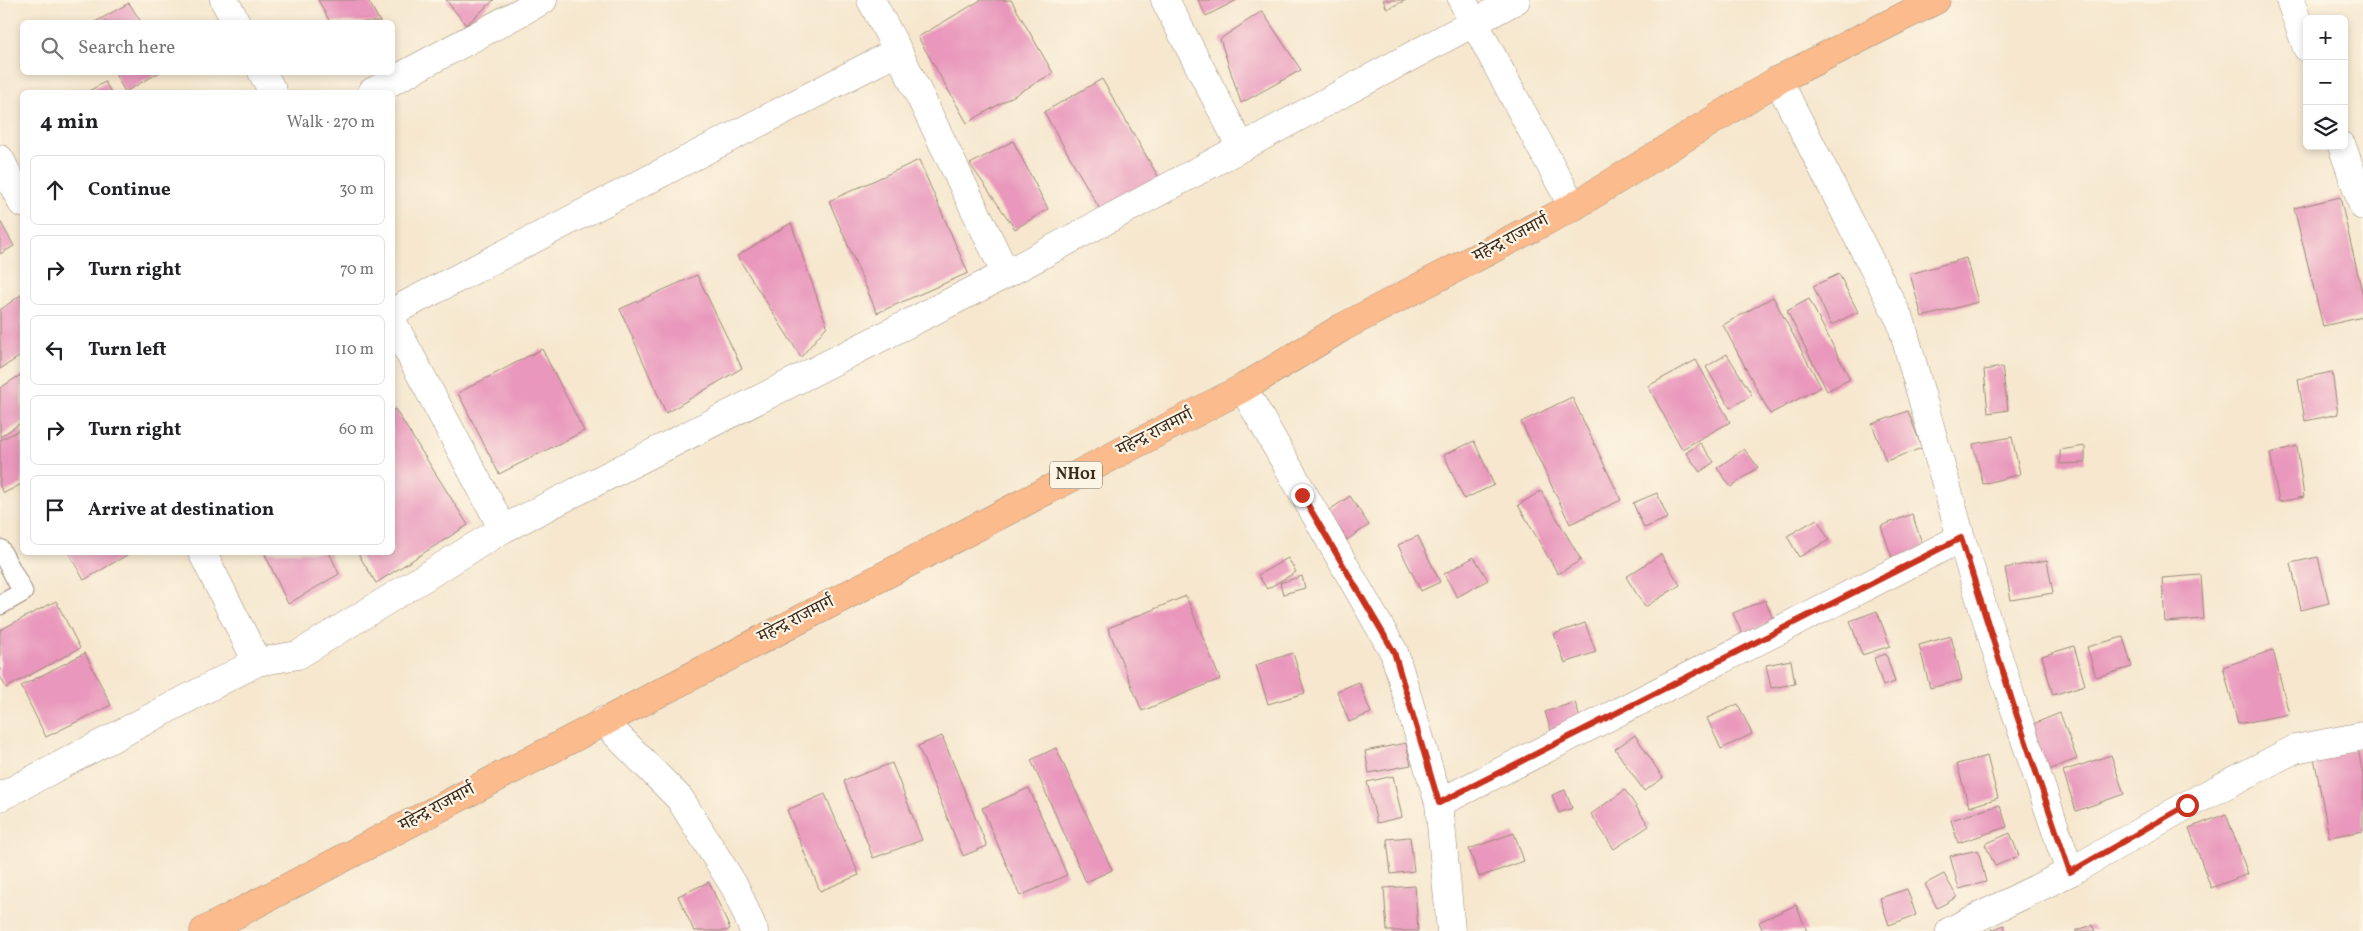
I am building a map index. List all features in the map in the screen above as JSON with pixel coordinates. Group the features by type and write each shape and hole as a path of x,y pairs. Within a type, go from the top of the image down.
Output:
{"highway":[{"name":"महेन्द्र राजमार्ग","path":"204,931 1243,388 1343,327 1572,207 1778,80 1936,0"}],"street":[{"path":"224,0 235,20"},
{"path":"376,90 543,0"},
{"path":"871,0 898,51 1006,274"},
{"path":"1166,0 1241,147"},
{"path":"0,797 258,662 298,655 503,529 1006,274 1241,147 1468,11 1516,0"},
{"path":"2290,0 2303,37"},
{"path":"1468,11 1572,207"},
{"path":"395,310 898,51"},
{"path":"264,75 272,90"},
{"path":"1778,80 1901,322 1961,538 2015,710 2070,872"},
{"path":"2343,150 2363,206"},
{"path":"0,159 12,194"},
{"path":"395,328 503,529"},
{"path":"1243,388 1394,652 1439,803 1451,931"},
{"path":"1439,803 1961,538"},
{"path":"204,555 258,662"},
{"path":"603,721 680,799 736,890 754,931"},
{"path":"1950,931 2070,872 2187,805 2295,749 2363,736"}],"lane":[{"path":"0,549 23,592 0,605"}],"building":[{"path":"318,0 368,0 379,20 329,20"},
{"path":"446,0 494,0 466,25"},
{"path":"981,0 1011,0 1053,73 967,123 918,37"},
{"path":"1198,0 1237,0 1206,16"},
{"path":"1383,0 1406,0 1387,9"},
{"path":"129,3 140,20 99,20"},
{"path":"1262,11 1301,70 1241,103 1220,39"},
{"path":"116,75 155,75 128,90 124,90"},
{"path":"1102,79 1160,180 1102,213 1044,112"},
{"path":"105,82 110,90 91,90"},
{"path":"1013,141 1048,209 1015,229 970,164"},
{"path":"919,160 968,273 877,313 829,201"},
{"path":"2340,197 2363,296 2363,317 2323,326 2294,208"},
{"path":"0,221 14,246 0,254"},
{"path":"791,223 827,326 801,357 737,256"},
{"path":"1966,258 1978,302 1922,317 1910,274"},
{"path":"1839,274 1858,312 1831,325 1813,286"},
{"path":"697,275 742,368 666,413 620,309"},
{"path":"20,295 20,356 0,369 0,310"},
{"path":"1773,297 1821,387 1770,414 1723,325"},
{"path":"1809,299 1850,379 1827,391 1787,311"},
{"path":"542,349 584,431 499,474 458,393"},
{"path":"1727,354 1752,395 1730,408 1706,367"},
{"path":"1696,360 1730,422 1682,449 1648,386"},
{"path":"2002,367 2008,410 1988,413 1984,370"},
{"path":"2332,372 2338,414 2305,421 2298,379"},
{"path":"20,375 20,423 0,437 0,388"},
{"path":"1572,397 1621,500 1570,524 1521,422"},
{"path":"395,409 468,525 376,583 359,555 395,555"},
{"path":"1908,411 1922,448 1886,461 1872,424"},
{"path":"20,430 20,485 4,493 0,487 0,440"},
{"path":"2012,437 2020,474 1983,484 1973,444"},
{"path":"1474,441 1494,485 1464,499 1444,455"},
{"path":"1700,443 1714,462 1700,472 1686,453"},
{"path":"2085,446 2085,463 2060,464 2060,450"},
{"path":"2297,446 2304,497 2279,502 2270,453"},
{"path":"1744,449 1758,467 1731,487 1717,468"},
{"path":"1541,491 1581,560 1558,574 1518,505"},
{"path":"1657,493 1668,518 1644,528 1633,503"},
{"path":"1350,496 1369,525 1347,540 1328,511"},
{"path":"1912,514 1925,552 1894,563 1881,526"},
{"path":"1817,519 1829,540 1799,557 1787,536"},
{"path":"1418,536 1440,582 1421,591 1398,545"},
{"path":"1661,554 1680,585 1645,607 1626,577"},
{"path":"70,555 127,555 84,580"},
{"path":"265,555 330,555 339,574 288,604"},
{"path":"1474,557 1488,580 1457,597 1444,574"},
{"path":"2318,557 2329,603 2301,610 2291,563"},
{"path":"1288,558 1296,572 1267,589 1258,575"},
{"path":"2047,560 2053,593 2011,600 2005,568"},
{"path":"2201,575 2204,619 2165,622 2162,578"},
{"path":"1302,576 1305,588 1283,594 1280,583"},
{"path":"1186,596 1220,679 1142,711 1108,628"},
{"path":"1765,600 1774,621 1742,634 1733,613"},
{"path":"56,601 80,648 6,688 0,676 0,630"},
{"path":"1877,611 1890,646 1862,655 1850,621"},
{"path":"1585,623 1596,652 1565,663 1554,634"},
{"path":"1951,636 1962,680 1930,688 1919,645"},
{"path":"2123,637 2132,667 2096,677 2087,647"},
{"path":"2074,646 2085,685 2053,695 2042,656"},
{"path":"2273,650 2289,714 2238,724 2223,667"},
{"path":"85,653 111,705 46,737 21,686"},
{"path":"1293,653 1305,693 1268,704 1256,665"},
{"path":"1886,654 1895,682 1883,686 1874,658"},
{"path":"1791,660 1795,684 1771,688 1766,665"},
{"path":"1359,682 1371,713 1349,722 1337,691"},
{"path":"1575,702 1583,728 1553,737 1545,712"},
{"path":"1738,704 1752,734 1721,749 1707,718"},
{"path":"2060,713 2077,759 2043,772 2026,727"},
{"path":"1635,735 1663,778 1644,791 1615,749"},
{"path":"942,736 987,846 963,856 918,746"},
{"path":"1406,743 1411,765 1369,773 1365,751"},
{"path":"1056,748 1112,870 1086,882 1031,760"},
{"path":"2358,749 2363,775 2363,831 2329,837 2314,757"},
{"path":"2111,755 2124,794 2076,811 2063,771"},
{"path":"1987,756 1998,798 1969,807 1957,764"},
{"path":"892,763 922,840 873,858 844,781"},
{"path":"1393,776 1402,817 1377,823 1367,782"},
{"path":"1029,788 1067,875 1020,896 982,808"},
{"path":"1565,790 1572,808 1559,813 1552,795"},
{"path":"1625,790 1649,826 1614,849 1591,814"},
{"path":"825,794 859,875 820,891 787,810"},
{"path":"2000,805 2007,827 1958,843 1951,820"},
{"path":"2226,814 2248,874 2211,888 2189,828"},
{"path":"1514,833 1524,861 1479,877 1469,849"},
{"path":"2010,833 2019,856 1995,866 1985,844"},
{"path":"1410,837 1414,871 1391,874 1387,839"},
{"path":"1978,850 1986,882 1959,889 1950,856"},
{"path":"1944,874 1957,897 1937,908 1925,884"},
{"path":"709,882 730,929 726,931 694,931 678,896"},
{"path":"1415,886 1418,931 1387,931 1384,888"},
{"path":"1907,889 1916,915 1889,925 1880,898"},
{"path":"1796,905 1807,931 1763,931 1759,922"},
{"path":"2004,925 2006,931 1989,931"},
{"path":"2092,925 2095,931 2075,931"}],"route":[{"path":"1302,495 1394,652 1439,803 1961,538 2015,710 2070,872 2187,805"}]}
